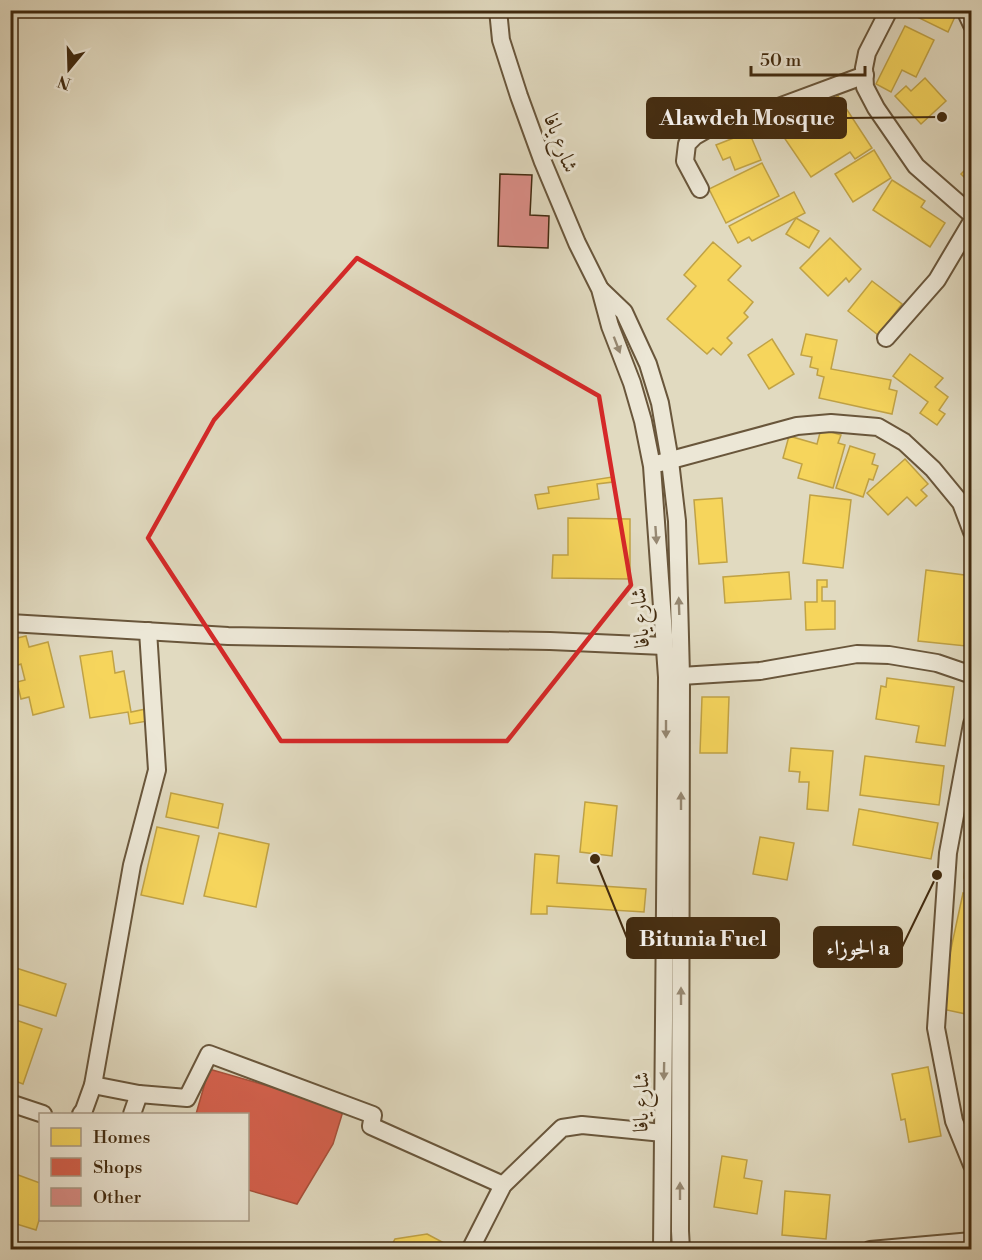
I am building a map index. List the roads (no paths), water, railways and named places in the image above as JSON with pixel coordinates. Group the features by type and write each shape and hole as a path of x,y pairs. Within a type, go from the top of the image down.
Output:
{"street":[{"name":"شارع يافا","path":"498,10 501,40 519,96 543,162 577,243 600,289 610,326 632,383 652,466 666,689 662,1250"},
{"path":"889,10 867,53 866,87 876,108 916,166 972,215"},
{"path":"965,10 972,25"},
{"path":"700,189 685,160 687,144 695,136 709,128 765,112 865,75"},
{"path":"886,338 937,280 972,221"},
{"path":"600,289 624,312 648,364 660,403 677,521 681,676 681,1250"},
{"path":"652,466 797,426 831,423 878,427 904,442 933,470 961,502 972,532"},
{"path":"10,622 228,636 550,641 664,646"},
{"path":"82,1113 93,1085 132,865 157,770 148,631"},
{"path":"681,676 760,671 857,654 889,655 937,663 972,675"},
{"path":"972,724 948,853 936,1028 954,1121 972,1166"},
{"path":"93,1085 139,1094 187,1098 209,1054 373,1115 371,1126 503,1185"},
{"path":"132,1113 139,1094"},
{"path":"10,1103 40,1113"},
{"path":"470,1250 503,1185 562,1128 582,1125 663,1133"},
{"path":"870,1250 972,1241"}],"place":[{"name":"Alawdeh Mosque","path":"942,117"},
{"name":"Bitunia Fuel","path":"595,859"},
{"name":"الجوزاء a","path":"937,875"}]}
